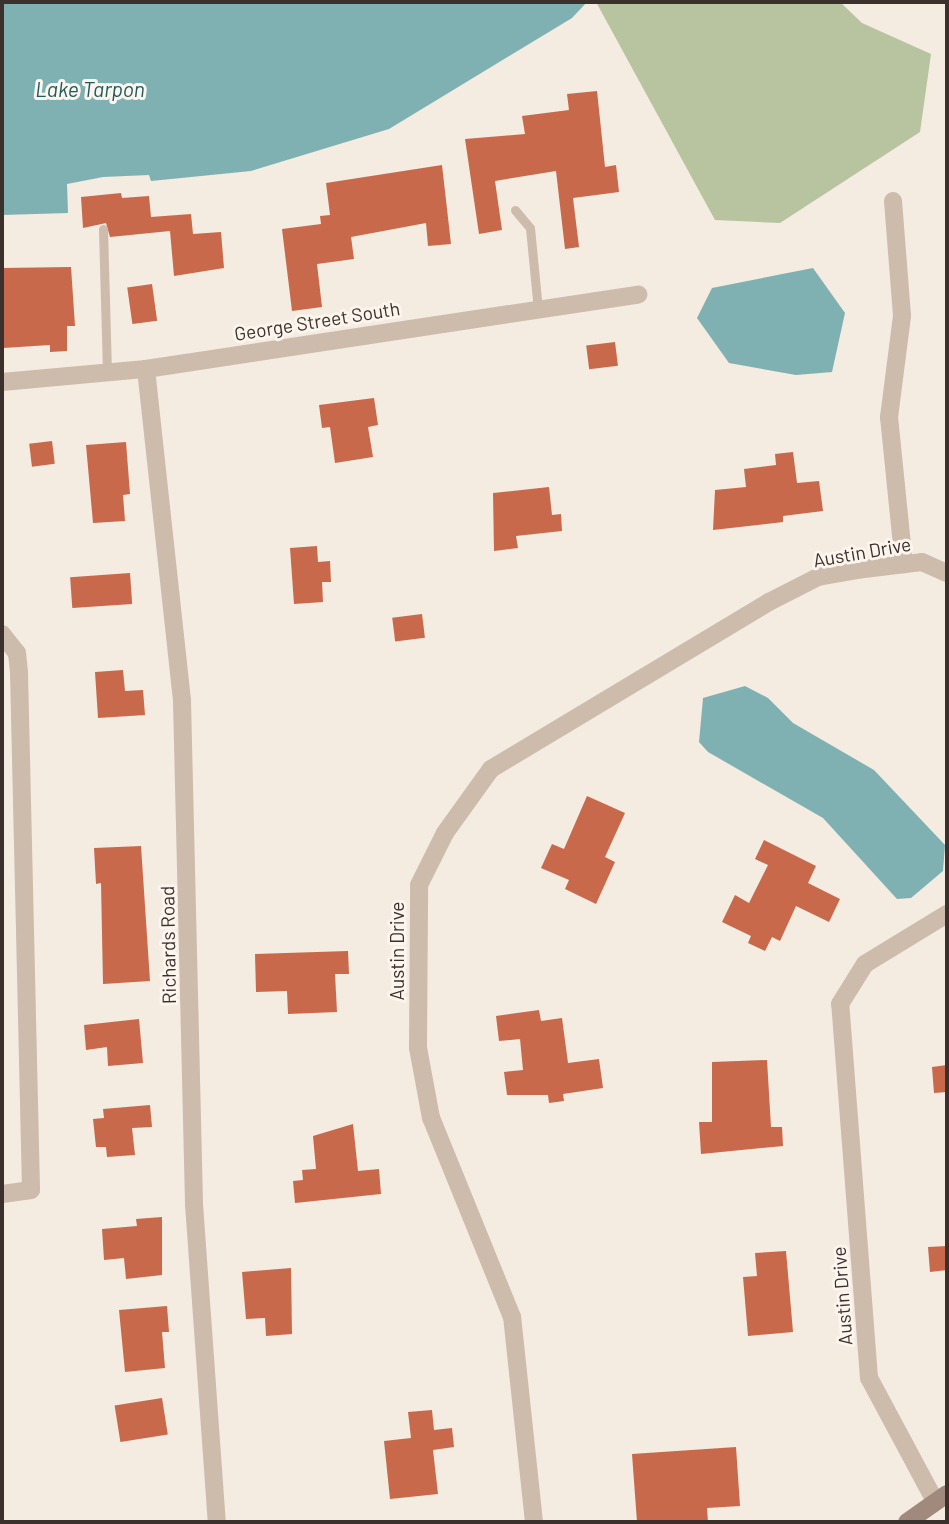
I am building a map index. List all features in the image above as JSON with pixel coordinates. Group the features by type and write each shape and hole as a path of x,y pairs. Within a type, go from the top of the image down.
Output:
{"street":[{"path":"893,201 902,316 889,418 904,564"},
{"name":"George Street South","path":"2,382 146,369 638,295"},
{"name":"Richards Road","path":"146,369 182,701 194,1204 217,1522"},
{"name":"Austin Drive","path":"534,1522 512,1317 431,1118 418,1048 419,885 445,833 491,769 818,577 922,562 947,573"},
{"path":"2,634 17,653 19,672 31,1190 2,1194"},
{"name":"Austin Drive","path":"941,1498 869,1378 840,1004 865,964 947,914"},
{"path":"907,1522 941,1498"}],"lane":[{"path":"515,210 530,228 538,310"},
{"path":"103,229 107,372"}],"green space":[{"path":"596,2 840,2 862,23 931,54 920,132 780,223 715,220"}],"water":[{"name":"Lake Tarpon","path":"2,2 587,2 572,18 389,129 251,171 151,181 149,175 103,177 67,184 68,213 2,215"},
{"path":"813,268 845,313 832,372 796,375 729,363 697,318 712,288"},
{"path":"745,686 768,698 793,723 874,770 945,845 943,871 911,898 897,899 823,818 708,752 699,742 703,698"}],"building":[{"path":"597,91 605,167 616,165 619,192 573,198 579,247 565,249 556,171 495,181 502,230 479,234 465,139 525,134 522,116 569,110 567,94"},
{"path":"442,165 451,244 428,246 426,223 351,237 354,259 317,264 322,307 292,311 282,229 321,224 320,216 330,215 326,183"},
{"path":"121,193 122,198 149,196 151,217 191,214 193,234 221,232 224,268 174,276 170,231 110,237 106,223 83,228 81,197"},
{"path":"71,267 75,326 67,326 67,351 50,352 50,345 3,348 2,268"},
{"path":"152,284 157,321 132,324 127,287"},
{"path":"615,342 618,366 589,369 586,346"},
{"path":"374,398 378,425 368,427 373,457 335,463 330,427 322,428 319,405"},
{"path":"52,441 55,464 32,467 29,444"},
{"path":"126,442 130,494 123,495 125,521 93,523 86,445"},
{"path":"793,452 797,483 819,481 823,511 783,516 783,522 713,530 715,490 746,487 744,469 776,465 775,454"},
{"path":"549,487 552,515 561,514 562,531 516,536 518,548 494,551 493,493"},
{"path":"317,546 318,562 330,561 331,582 322,582 323,602 294,604 290,548"},
{"path":"130,573 132,604 72,608 70,577"},
{"path":"422,614 425,638 395,641 392,618"},
{"path":"123,670 125,691 143,690 145,715 98,718 95,672"},
{"path":"587,796 625,813 605,857 615,862 596,904 565,889 569,880 541,868 552,844 564,849"},
{"path":"764,840 816,866 808,883 840,899 829,922 796,906 780,941 772,937 765,951 748,943 751,936 722,922 735,895 749,903 768,865 755,859"},
{"path":"141,846 150,981 103,984 101,883 96,884 94,848"},
{"path":"348,951 349,974 335,974 337,1012 288,1014 287,991 256,992 255,954"},
{"path":"539,1010 541,1021 562,1018 568,1063 599,1059 603,1088 563,1094 564,1101 549,1103 548,1095 507,1095 504,1072 523,1070 520,1039 499,1041 496,1016"},
{"path":"139,1019 143,1063 108,1066 107,1047 86,1050 84,1025"},
{"path":"767,1060 771,1127 782,1127 783,1146 701,1154 699,1122 712,1122 712,1062"},
{"path":"947,1065 947,1092 934,1093 932,1067"},
{"path":"150,1105 152,1127 132,1128 135,1155 107,1157 106,1147 96,1147 93,1119 104,1118 103,1109"},
{"path":"353,1124 358,1171 379,1169 381,1194 295,1203 293,1181 303,1180 302,1170 316,1169 313,1136"},
{"path":"162,1217 162,1275 126,1279 124,1258 104,1260 102,1229 137,1226 136,1219"},
{"path":"947,1246 947,1270 930,1272 928,1247"},
{"path":"786,1251 793,1332 748,1336 743,1277 757,1276 755,1253"},
{"path":"291,1268 292,1334 266,1336 265,1318 246,1319 242,1272"},
{"path":"167,1306 169,1332 162,1332 165,1368 125,1372 119,1310"},
{"path":"162,1398 168,1435 120,1442 115,1406"},
{"path":"432,1410 434,1430 452,1428 454,1447 433,1450 438,1494 390,1499 384,1441 411,1438 408,1412"},
{"path":"736,1447 740,1506 707,1508 708,1522 637,1522 632,1454"}]}
